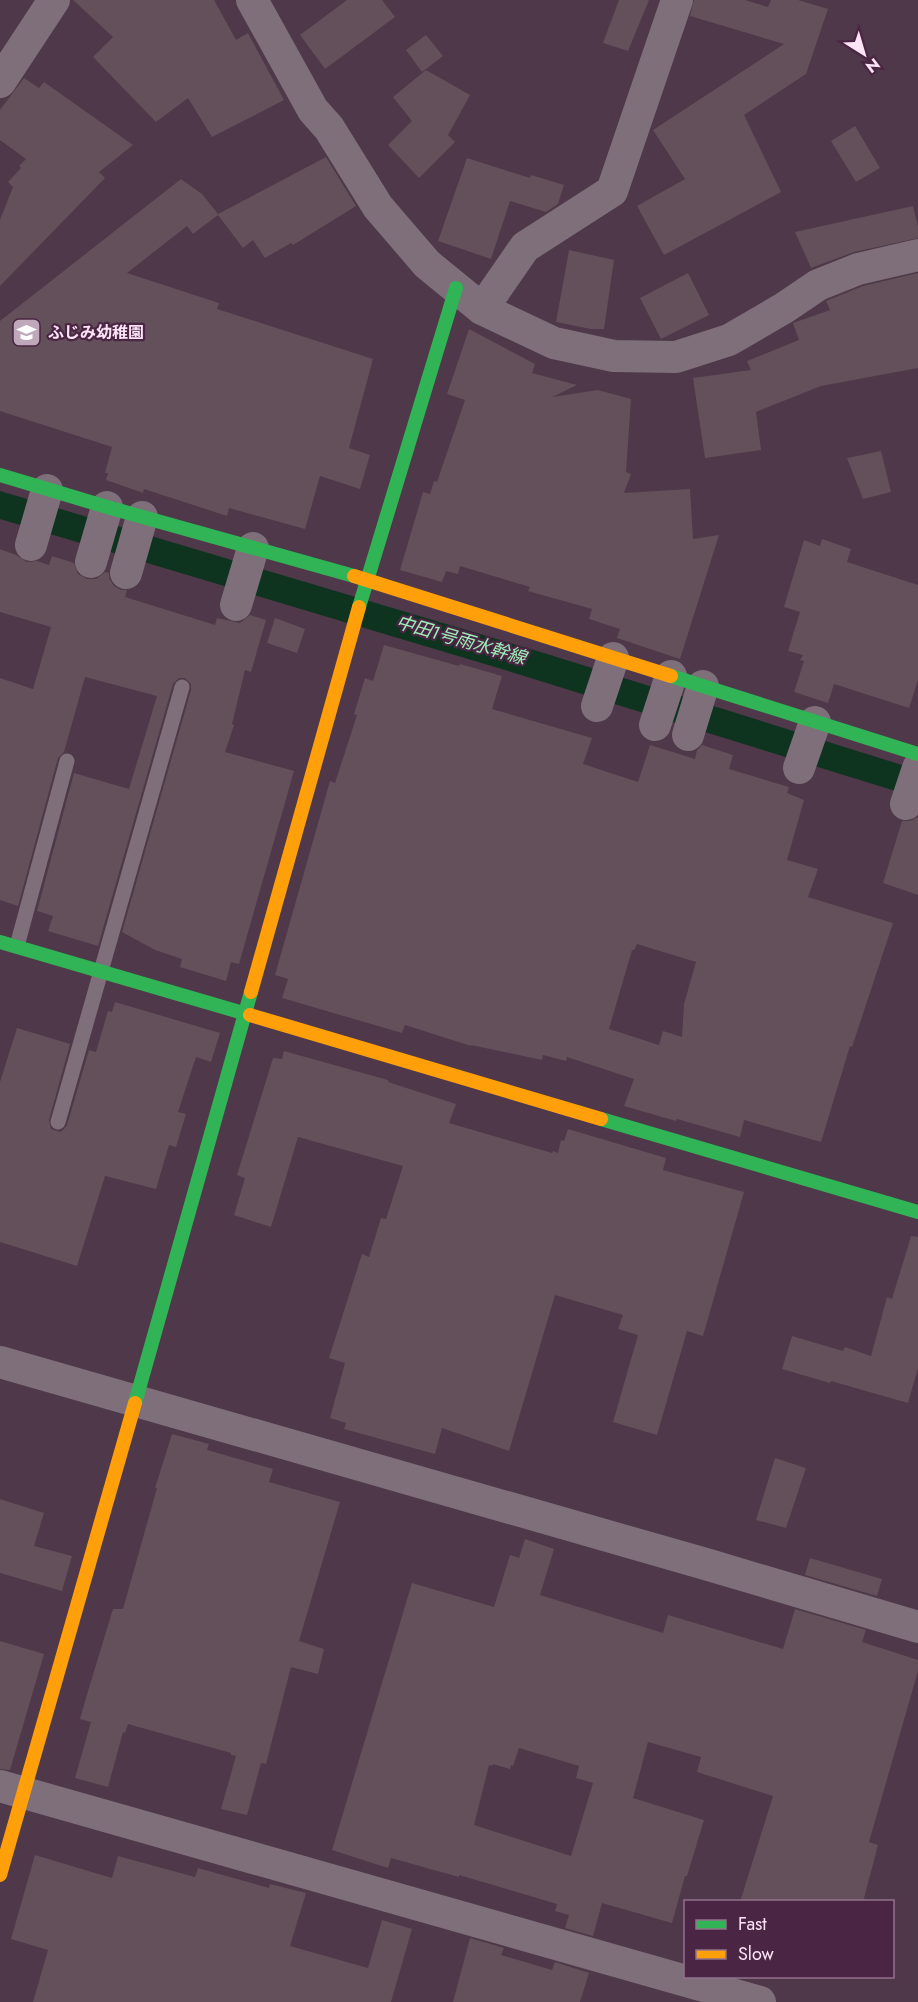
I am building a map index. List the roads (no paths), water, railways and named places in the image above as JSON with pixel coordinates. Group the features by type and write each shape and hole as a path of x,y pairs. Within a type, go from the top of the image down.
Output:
{"street":[{"path":"0,82 54,0"},
{"path":"252,0 313,110 329,128 378,207 427,264 482,309 554,343 614,356 676,357 729,340 818,285 858,269 918,255"},
{"path":"482,309 525,247 612,191 677,0"},
{"path":"0,1875 12,1790 136,1401 363,594 456,288"},
{"path":"0,475 368,579 918,754"},
{"path":"31,545 47,490"},
{"path":"91,562 107,507"},
{"path":"126,573 142,517"},
{"path":"236,604 253,548"},
{"path":"597,706 613,658"},
{"path":"655,724 671,676"},
{"path":"688,735 703,686"},
{"path":"799,768 815,722"},
{"path":"906,804 918,768"},
{"path":"0,942 918,1212"},
{"path":"0,1362 918,1627"},
{"path":"12,1790 760,2002"}],"lane":[{"path":"58,1122 182,687"},
{"path":"16,946 67,761"}],"water":[{"name":"中田1号雨水幹線","path":"0,491 547,654 918,770 918,798 505,670 0,519"}],"place":[{"name":"ふじみ幼稚園","path":"27,332"}]}
